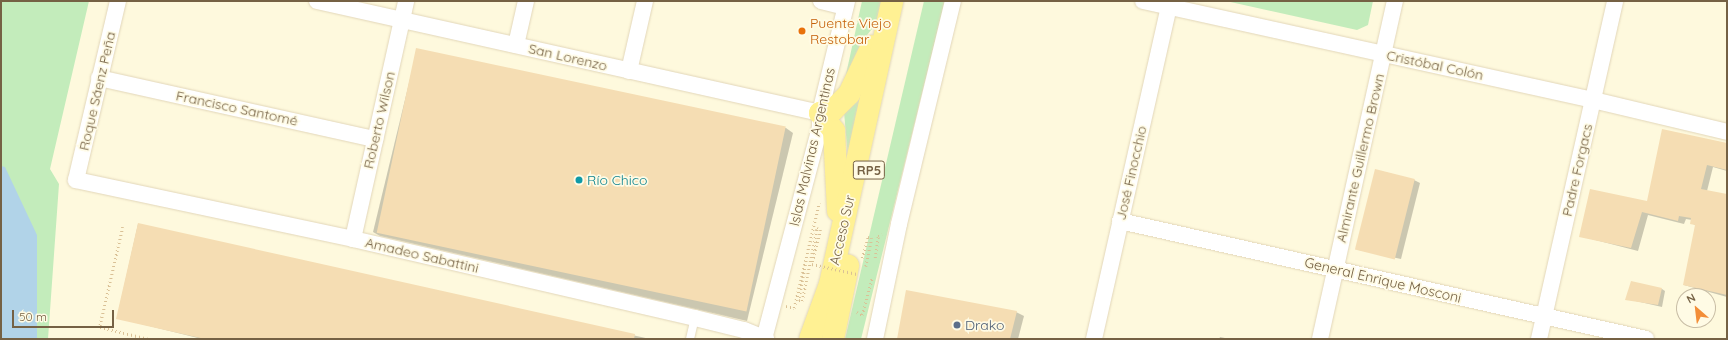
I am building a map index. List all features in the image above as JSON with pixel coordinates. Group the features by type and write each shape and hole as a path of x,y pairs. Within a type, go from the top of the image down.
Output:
{"main road":[{"name":"Acceso Sur","path":"810,339 830,284 892,1"},
{"name":"Acceso Sur","path":"833,339 906,1"},
{"path":"842,228 838,211 834,131 820,113 833,110 849,94 870,48 887,23"}],"street":[{"name":"Roque Sáenz Peña","path":"76,180 98,78 118,1"},
{"name":"San Lorenzo","path":"317,1 820,113"},
{"name":"Roberto Wilson","path":"353,239 406,1"},
{"path":"516,46 526,1"},
{"path":"629,71 645,1"},
{"path":"821,1 846,4"},
{"path":"875,339 899,224 953,1"},
{"name":"Cristóbal Colón","path":"1143,1 1593,100 1727,132"},
{"name":"Almirante Guillermo Brown","path":"1320,339 1395,1"},
{"name":"Padre Forgacs","path":"1539,339 1615,1"},
{"name":"Islas Malvinas Argentinas","path":"765,339 820,127 820,113 846,4"},
{"name":"José Finocchio","path":"1094,339 1169,7"},
{"name":"Francisco Santomé","path":"98,78 375,139"},
{"name":"Amadeo Sabattini","path":"76,180 353,239 695,318 744,330 765,339"},
{"name":"General Enrique Mosconi","path":"1120,221 1646,339"}],"lane":[{"path":"690,339 695,318"}],"path":[{"path":"123,227 100,327 148,339"},
{"path":"810,239 799,300 802,301 817,228 821,230 812,264 857,274"}],"green space":[{"path":"1,1 89,1 50,169 59,184 48,339 1,339"},
{"path":"862,1 883,1 880,19 863,40 845,79"},
{"path":"924,1 945,1 861,339 845,339"},
{"path":"1226,1 1373,1 1368,25 1357,30"},
{"path":"867,87 849,169 844,112"}],"water":[{"path":"1,166 5,167 37,235 37,339 1,339"}],"building":[{"name":"Río Chico","path":"416,48 786,127 746,311 377,233"},
{"path":"1662,129 1727,143 1727,170 1707,165 1701,189 1727,194 1727,295 1716,292 1716,288 1696,288 1683,285 1695,225 1690,224 1691,218 1679,216 1678,221 1642,212 1631,248 1579,237 1590,189 1647,201"},
{"path":"1375,169 1415,179 1395,259 1355,250"},
{"path":"138,223 635,334 634,339 205,339 116,319"},
{"path":"1631,281 1662,288 1658,305 1625,300"},
{"name":"Drako","path":"906,290 1017,311 1010,339 897,339"}],"place":[{"name":"Puente Viejo Restobar","path":"802,31"},
{"name":"Río Chico","path":"579,180"},
{"name":"Drako","path":"957,325"}]}
